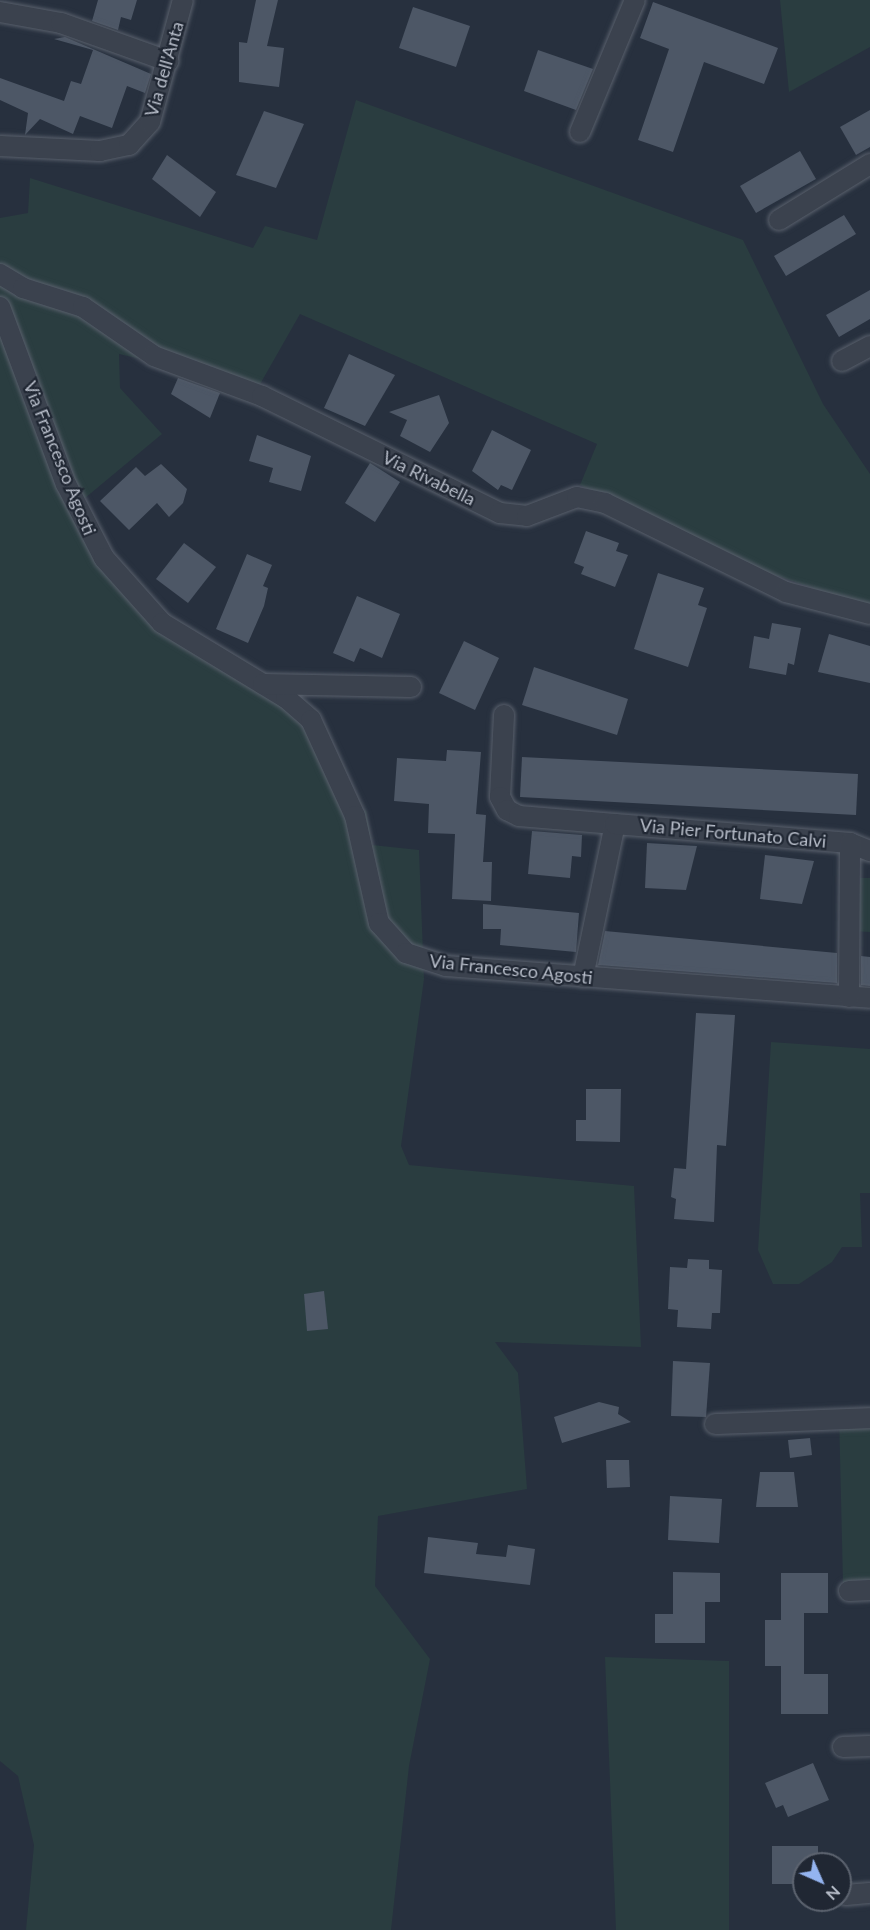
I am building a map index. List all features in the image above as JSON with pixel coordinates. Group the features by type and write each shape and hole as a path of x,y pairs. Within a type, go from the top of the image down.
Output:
{"street":[{"name":"Via dell'Anta","path":"0,146 115,150 129,145 150,122 183,0"},
{"path":"580,132 635,0"},
{"path":"0,12 61,23 168,61"},
{"path":"780,220 870,164"},
{"name":"Via Rivabella","path":"0,274 23,288 82,307 154,356 262,396 500,513 527,516 577,497 605,503 786,592 870,614"},
{"name":"Via Francesco Agosti","path":"0,307 82,515 104,558 162,623 263,684 311,720 355,816 373,908 395,944 419,959 446,966 870,998"},
{"path":"842,362 870,346"},
{"path":"263,684 411,687"},
{"name":"Via Pier Fortunato Calvi","path":"504,715 500,797 507,810 519,816 850,843 870,851"},
{"name":"Via Pier Fortunato Calvi","path":"584,977 615,824"},
{"name":"Via Pier Fortunato Calvi","path":"849,997 850,843"},
{"path":"716,1424 870,1418"},
{"path":"849,1591 870,1590"},
{"path":"843,1746 870,1746"},
{"path":"852,1894 870,1893"}],"shaded area":[{"path":"780,0 870,0 870,47 789,92"},
{"path":"356,100 743,240 823,404 870,474 870,608 740,563 580,485 597,444 300,314 259,386 119,354 120,388 162,434 73,508 161,628 300,709 355,815 366,810 372,845 419,850 424,979 401,1146 409,1165 634,1186 641,1347 495,1342 518,1373 527,1489 378,1516 375,1586 430,1659 409,1766 391,1930 26,1930 34,1845 18,1776 0,1761 0,218 28,213 30,178 253,248 265,226 317,240"},
{"path":"853,878 870,878 870,932 852,931"},
{"path":"771,1042 870,1049 870,1193 860,1193 862,1247 842,1247 832,1262 799,1284 773,1284 758,1250"},
{"path":"839,1413 870,1413 870,1581 843,1583"},
{"path":"605,1657 729,1661 729,1930 616,1930"}],"building":[{"path":"98,0 137,0 131,20 121,17 118,30 92,21"},
{"path":"256,0 278,0 267,46 284,48 279,87 239,82 239,42 247,43"},
{"path":"653,2 778,48 764,84 704,62 673,152 638,140 669,49 640,38"},
{"path":"413,7 470,26 456,67 399,48"},
{"path":"65,37 151,74 145,93 127,86 112,128 80,116 73,134 40,119 25,135 28,113 0,100 0,78 64,101 71,81 81,84 93,50 54,39"},
{"path":"538,50 593,69 576,110 524,91"},
{"path":"870,110 870,147 856,155 840,127"},
{"path":"264,111 304,124 276,188 236,175"},
{"path":"800,151 816,179 756,213 740,186"},
{"path":"167,155 216,192 200,217 152,179"},
{"path":"844,215 856,234 786,276 774,256"},
{"path":"870,290 870,319 839,337 826,315"},
{"path":"349,354 395,375 365,426 324,408"},
{"path":"178,378 220,393 210,418 171,394"},
{"path":"439,395 449,423 430,452 400,436 407,420 389,412"},
{"path":"492,430 531,450 512,490 501,485 498,490 472,471"},
{"path":"257,435 311,456 301,491 269,482 273,468 249,461"},
{"path":"370,463 400,482 375,522 345,503"},
{"path":"161,464 187,489 183,503 169,517 157,503 129,530 100,501 136,467 145,476"},
{"path":"586,531 619,543 616,551 628,555 615,587 581,574 584,567 574,563"},
{"path":"184,543 216,567 188,603 156,579"},
{"path":"247,554 272,565 263,586 268,588 264,606 248,643 216,629"},
{"path":"658,573 704,588 698,605 707,608 688,667 634,649"},
{"path":"357,596 400,614 382,658 360,648 354,662 333,653"},
{"path":"772,623 801,628 794,665 788,663 786,675 749,668 754,636 769,639"},
{"path":"829,634 870,646 870,683 818,672"},
{"path":"464,641 499,658 475,710 439,693"},
{"path":"534,667 628,699 617,735 522,705"},
{"path":"447,750 481,752 476,814 486,815 483,862 492,862 491,901 452,899 455,834 428,833 429,804 394,801 397,758 446,761"},
{"path":"522,757 858,774 856,815 520,797"},
{"path":"532,831 582,835 581,857 572,856 570,878 528,874"},
{"path":"647,843 697,846 686,890 645,888"},
{"path":"765,855 814,861 802,904 760,899"},
{"path":"483,904 579,913 576,952 500,945 501,929 483,929"},
{"path":"605,931 837,953 837,983 598,965"},
{"path":"861,956 870,957 870,986 861,985"},
{"path":"696,1013 735,1015 726,1146 717,1145 714,1222 674,1219 676,1199 671,1197 674,1168 686,1169"},
{"path":"586,1089 621,1089 620,1142 576,1141 576,1120 586,1120"},
{"path":"688,1259 709,1260 709,1269 722,1270 720,1313 712,1313 711,1329 677,1327 678,1310 668,1309 670,1267 687,1268"},
{"path":"324,1291 328,1329 307,1331 304,1294"},
{"path":"673,1361 710,1363 706,1417 671,1416"},
{"path":"599,1402 619,1407 618,1414 631,1422 562,1443 554,1417"},
{"path":"810,1438 812,1455 790,1458 788,1440"},
{"path":"606,1460 629,1460 630,1487 607,1488"},
{"path":"760,1472 794,1472 798,1507 756,1507"},
{"path":"670,1496 722,1499 719,1543 668,1540"},
{"path":"428,1537 478,1543 476,1554 506,1557 508,1545 535,1549 530,1585 424,1573"},
{"path":"673,1572 720,1573 720,1602 705,1602 705,1643 655,1643 655,1614 673,1614"},
{"path":"781,1573 828,1573 828,1613 804,1613 804,1674 828,1674 828,1714 781,1714 781,1666 765,1666 765,1620 781,1620"},
{"path":"813,1763 829,1800 788,1817 783,1805 776,1808 765,1783"},
{"path":"772,1846 818,1846 818,1852 792,1852 792,1884 772,1884"}]}
